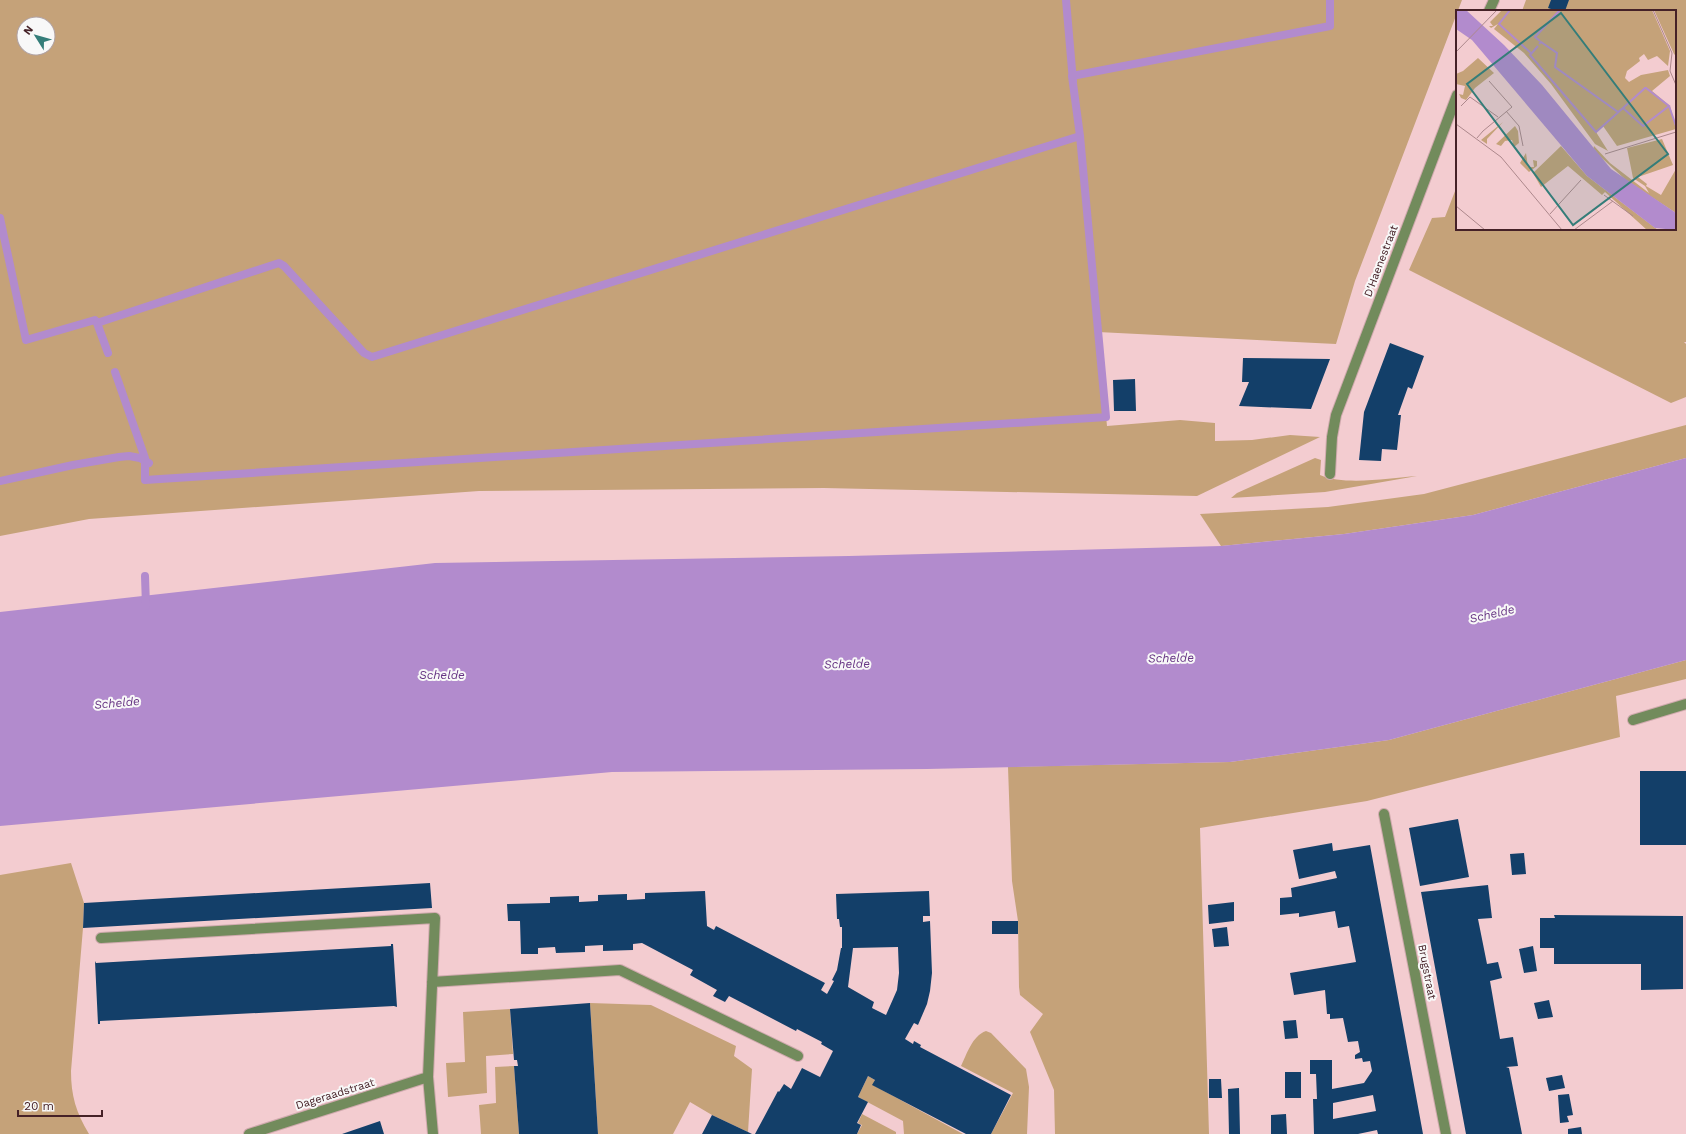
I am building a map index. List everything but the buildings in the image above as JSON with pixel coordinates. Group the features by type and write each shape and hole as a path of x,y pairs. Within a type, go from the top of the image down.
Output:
{"street":[{"path":"1489,10 1494,0"},
{"name":"D'Haenestraat","path":"1330,474 1332,437 1336,415 1456,98"},
{"path":"1633,720 1686,704"},
{"name":"Brugstraat","path":"1384,814 1446,1134"},
{"path":"101,938 435,918 428,1077 433,1134"},
{"path":"432,982 620,970 798,1056"},
{"name":"Dageraadstraat","path":"249,1134 428,1077"}],"shaded area":[{"path":"0,0 1462,0 1458,10 1456,10 1456,16 1355,281 1336,344 1098,332 1107,426 1180,420 1215,423 1215,441 1252,440 1290,435 1320,437 1197,496 824,488 479,491 89,519 0,536"},
{"path":"1526,0 1686,0 1686,342 1684,342 1686,344 1686,397 1671,403 1409,270 1432,218 1445,217 1456,189 1456,230 1676,230 1676,10 1522,10"},
{"path":"1686,425 1686,458 1473,515 1344,534 1221,546 1200,514 1328,507 1424,494"},
{"path":"1315,458 1321,460 1320,475 1330,478 1355,481 1417,476 1325,492 1231,498 1237,493"},
{"path":"1686,660 1686,679 1616,696 1620,737 1367,801 1200,828 1209,1134 1055,1134 1054,1090 1030,1032 1043,1014 1020,995 1018,921 1012,881 1008,767 1230,762 1389,740"},
{"path":"71,863 84,903 71,1080 75,1104 89,1134 0,1134 0,875"},
{"path":"590,1003 651,1005 736,1046 734,1056 752,1069 748,1132 712,1115 690,1102 673,1134 598,1134"},
{"path":"510,1009 513,1054 486,1056 487,1093 448,1097 446,1063 465,1062 463,1012"},
{"path":"986,1031 991,1033 1026,1069 1029,1087 1027,1134 991,1134 1013,1093 961,1066 974,1041 981,1033"},
{"path":"514,1066 519,1134 481,1134 479,1105 496,1103 495,1067"},
{"path":"868,1076 875,1080 873,1085 963,1134 904,1134 903,1121 858,1097"},
{"path":"862,1114 896,1132 896,1134 857,1134 862,1125 858,1123"}],"water":[{"name":"Schelde","path":"1686,458 1686,660 1389,740 1230,762 927,769 612,772 0,826 0,612 435,563 849,556 1221,546 1344,534 1473,515"}],"waterway":[{"path":"1066,0 1073,81"},
{"path":"115,372 145,458 145,480 1106,417 1080,136 1072,76 1330,26 1330,0"},
{"path":"108,353 97,323 279,263 284,266 364,353 372,357 1080,136"},
{"path":"0,218 26,340 95,320 97,323"},
{"path":"0,481 73,465 119,457 129,456 140,458 149,463"},
{"path":"145,576 146,606"}]}
